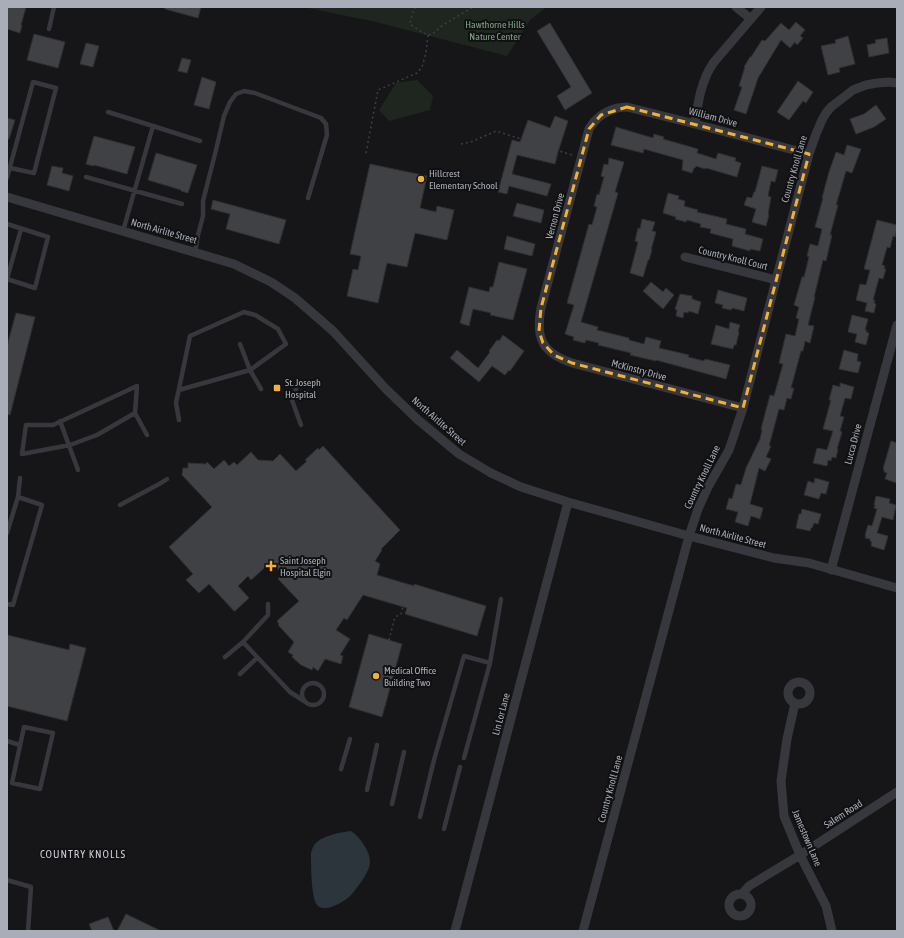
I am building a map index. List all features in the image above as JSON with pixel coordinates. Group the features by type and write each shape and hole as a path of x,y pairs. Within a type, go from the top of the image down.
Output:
{"street":[{"path":"736,7 751,19"},
{"path":"695,124 704,80 709,70 761,7"},
{"name":"Country Knoll Lane","path":"583,931 689,536 698,509 708,487 729,450 743,408 809,154 816,134 822,120 831,107 853,90 877,83 897,83"},
{"name":"William Drive","path":"611,111 620,107 627,107 809,154"},
{"name":"Vernon Drive","path":"541,337 539,324 541,308 589,129 596,119 611,111"},
{"name":"North Airlite Street","path":"7,197 234,264 271,282 295,298 333,331 385,388 417,419 460,454 521,487 568,502 689,536 774,558 809,563 897,588"},
{"name":"Country Knoll Court","path":"685,257 776,280"},
{"name":"Lucca Drive","path":"831,570 897,325"},
{"name":"McKinstry Drive","path":"541,337 547,350 562,360 743,408"},
{"name":"Lin Lor Lane","path":"454,931 568,502"},
{"name":"Jamestown Lane","path":"795,703 787,739 781,781 784,816 800,855 826,906 832,931"},
{"name":"Salem Road","path":"742,894 749,886 897,792"}],"lane":[{"path":"49,29 54,7"},
{"path":"7,178 33,82 56,88 34,173 10,168"},
{"path":"195,252 203,216 203,201 224,116 230,102 236,94 244,91 255,93 321,118 326,124 327,135 308,198"},
{"path":"108,112 200,141"},
{"path":"123,231 153,126"},
{"path":"86,177 182,204"},
{"path":"7,224 48,237 34,288 7,279 21,229"},
{"path":"179,390 250,370 286,344 278,329 254,314 244,312 190,336 176,404 179,420"},
{"path":"240,344 250,370 261,389"},
{"path":"135,413 97,435 70,445 22,454 26,426 53,424 137,386 135,413 147,435"},
{"path":"296,389 292,400 301,425"},
{"path":"60,421 78,470"},
{"path":"7,534 18,497 20,478"},
{"path":"120,505 167,479"},
{"path":"7,604 13,605 42,505 18,497"},
{"path":"464,758 490,663 501,599"},
{"path":"225,657 243,642 268,615 268,604"},
{"path":"243,642 290,692 307,704 318,704 321,702 324,695 322,688 316,683 305,686 302,693 304,701"},
{"path":"420,817 434,760 464,656 490,663"},
{"path":"240,674 257,658"},
{"path":"24,727 52,733 40,789 12,783 20,745 24,727"},
{"path":"341,769 350,738"},
{"path":"7,741 20,745"},
{"path":"367,790 377,745"},
{"path":"392,804 404,752"},
{"path":"444,829 460,767"},
{"path":"7,880 31,887 28,931"}],"path":[{"path":"416,7 413,11 410,24 423,33 431,35 443,25 473,7"},
{"path":"366,153 378,90 417,73 422,66 426,53 428,34"},
{"path":"461,144 471,142 496,130 582,157"},
{"path":"389,640 395,617 401,614 406,600"}],"highlighted area":[{"path":"627,107 809,154 743,408 572,363 554,355 543,343 539,331 541,308 589,129 601,115"}],"green space":[{"name":"Hawthorne Hills Nature Center","path":"303,7 547,7 530,20 507,56 376,22"},
{"path":"417,80 433,96 430,110 389,121 379,110 396,83"}],"shaded area":[{"path":"351,831 361,841 368,853 370,862 368,870 349,897 335,906 325,908 321,907 317,905 315,901 312,888 311,853 314,845 324,837"}],"building":[{"path":"7,7 26,7 20,33 7,29"},
{"path":"165,7 201,7 198,18 165,9"},
{"path":"796,22 805,30 800,36 803,38 797,45 795,42 790,48 781,40 758,78 746,114 734,110 742,87 739,86 744,67 750,57 762,40 765,41 781,23 789,30"},
{"path":"550,23 592,93 565,110 557,96 571,87 537,31"},
{"path":"34,34 65,42 58,68 27,60"},
{"path":"848,36 855,64 839,68 840,72 828,75 821,46 836,43 835,40"},
{"path":"887,38 889,53 869,57 867,45 876,43 875,40"},
{"path":"86,43 99,46 93,67 80,64"},
{"path":"182,58 191,60 187,73 178,71"},
{"path":"202,77 216,82 209,109 194,105"},
{"path":"798,81 813,92 806,103 803,101 789,120 777,112"},
{"path":"876,105 886,119 874,127 856,134 850,119 864,114"},
{"path":"555,116 568,121 555,164 517,155 512,174 551,184 547,196 509,186 507,194 498,192 512,140 520,142 528,120 550,128"},
{"path":"7,118 15,120 9,139 7,139"},
{"path":"616,127 653,138 654,134 664,137 663,139 698,149 697,153 716,159 718,153 736,158 735,161 741,163 737,177 696,166 692,173 682,170 683,160 644,149 643,153 611,145"},
{"path":"94,136 135,147 127,174 86,164"},
{"path":"847,145 861,149 852,173 846,171 836,205 838,205 830,235 832,235 826,261 823,260 808,325 814,326 810,343 805,341 803,351 801,351 791,388 794,388 791,399 787,398 784,410 779,409 769,446 771,446 766,457 771,459 765,471 759,468 750,504 763,508 760,519 751,516 748,526 735,522 738,512 726,509 729,498 732,499 736,484 741,485 746,468 760,439 761,429 770,395 774,396 783,364 779,363 786,334 795,336 799,319 796,318 799,307 794,305 802,277 804,277 809,257 807,256 810,244 818,246 822,229 815,227 829,172 836,152 844,155"},
{"path":"156,153 197,165 188,193 148,180"},
{"path":"609,158 624,162 615,192 618,193 581,322 598,327 597,330 629,338 629,340 644,344 646,337 661,341 659,348 689,355 688,357 704,361 705,359 730,365 726,379 656,360 630,355 631,353 598,345 599,343 586,340 585,343 573,340 574,337 565,334 574,305 567,303 589,224 592,225 597,207 594,206 604,177 601,176 604,164 608,165"},
{"path":"370,164 427,176 420,208 436,212 437,206 454,210 447,240 415,233 407,267 387,263 378,303 347,296 353,269 358,270 361,256 350,254"},
{"path":"52,166 63,168 62,173 73,176 69,191 47,185"},
{"path":"762,166 778,170 775,182 771,181 768,196 771,197 769,215 766,226 752,222 756,209 744,205 747,197 752,198 755,192"},
{"path":"668,193 679,196 678,199 685,201 684,206 698,210 697,212 727,219 726,224 746,229 745,234 763,239 760,251 750,249 750,251 732,246 733,239 710,233 711,229 700,227 701,224 687,220 686,222 675,219 676,217 663,213"},
{"path":"213,200 286,220 279,244 226,229 230,214 211,209"},
{"path":"517,203 544,210 541,223 513,216"},
{"path":"642,219 655,222 652,231 656,232 643,277 630,273 638,242 635,241"},
{"path":"877,220 897,225 897,229 895,237 893,236 890,248 887,247 882,265 885,266 884,269 886,269 883,279 879,278 873,300 875,300 874,303 876,304 874,313 865,311 867,303 856,300 860,284 866,285 870,270 864,269"},
{"path":"507,236 535,244 532,256 504,249"},
{"path":"499,262 527,269 513,320 490,315 491,313 473,309 469,326 460,323 469,287 489,292 490,287 493,287"},
{"path":"651,282 663,292 666,288 674,295 663,309 643,291"},
{"path":"718,290 747,298 744,311 732,308 731,310 722,308 723,305 715,303"},
{"path":"680,294 692,296 692,299 701,302 698,314 689,311 688,313 684,312 683,318 676,316 677,310 675,309"},
{"path":"16,313 35,317 10,415 7,414 7,346"},
{"path":"852,315 868,319 865,330 869,333 866,345 855,342 857,334 848,332"},
{"path":"730,322 740,325 736,345 734,345 733,349 711,344 716,325 729,329"},
{"path":"503,335 524,351 510,371 509,370 505,375 492,366 479,382 450,358 457,350 478,368 497,340 499,341"},
{"path":"844,350 858,354 857,361 861,362 858,373 839,369"},
{"path":"840,383 854,387 851,399 845,398 840,416 844,417 840,431 842,432 836,458 832,457 831,461 828,460 827,466 813,463 817,448 827,450 833,431 823,429 831,400 829,400 833,385 840,387"},
{"path":"891,441 897,443 897,483 885,479 887,473 884,472 883,469"},
{"path":"323,446 400,530 381,549 382,550 375,561 380,564 377,575 414,586 414,584 486,606 477,636 405,614 407,608 363,595 347,620 344,618 336,630 350,639 340,655 343,656 341,664 325,659 318,671 313,667 312,670 301,665 292,657 293,655 288,652 294,642 278,625 279,624 277,621 299,601 278,579 280,577 279,575 282,573 271,562 251,580 248,576 238,586 249,598 235,611 209,584 199,593 186,580 193,574 169,547 212,507 182,475 183,468 188,468 188,463 206,464 207,462 214,469 224,460 229,466 234,462 237,465 251,452 258,460 273,461 280,454 296,471 307,461 305,460 318,448 319,450"},
{"path":"815,478 829,482 826,494 821,493 819,499 804,495 808,481 814,483"},
{"path":"876,496 890,499 889,503 896,505 893,520 882,517 877,533 888,536 884,550 871,546 872,542 870,539 865,538 868,525 872,526 877,509 874,508"},
{"path":"802,509 821,514 818,524 814,523 810,531 796,528 799,514 801,514"},
{"name":"Medical Office Building Two","path":"369,634 402,644 382,717 349,707"},
{"path":"7,635 69,650 70,644 86,648 67,721 7,706"},
{"path":"126,914 161,931 117,931"},
{"path":"108,917 114,931 92,931 89,924"}],"place":[{"name":"Hillcrest Elementary School","path":"421,179"},
{"name":"St. Joseph Hospital","path":"277,388"},
{"name":"Saint Joseph Hospital Elgin","path":"271,566"},
{"name":"Medical Office Building Two","path":"376,676"}],"district":[{"name":"COUNTRY KNOLLS","path":"83,854"}]}
